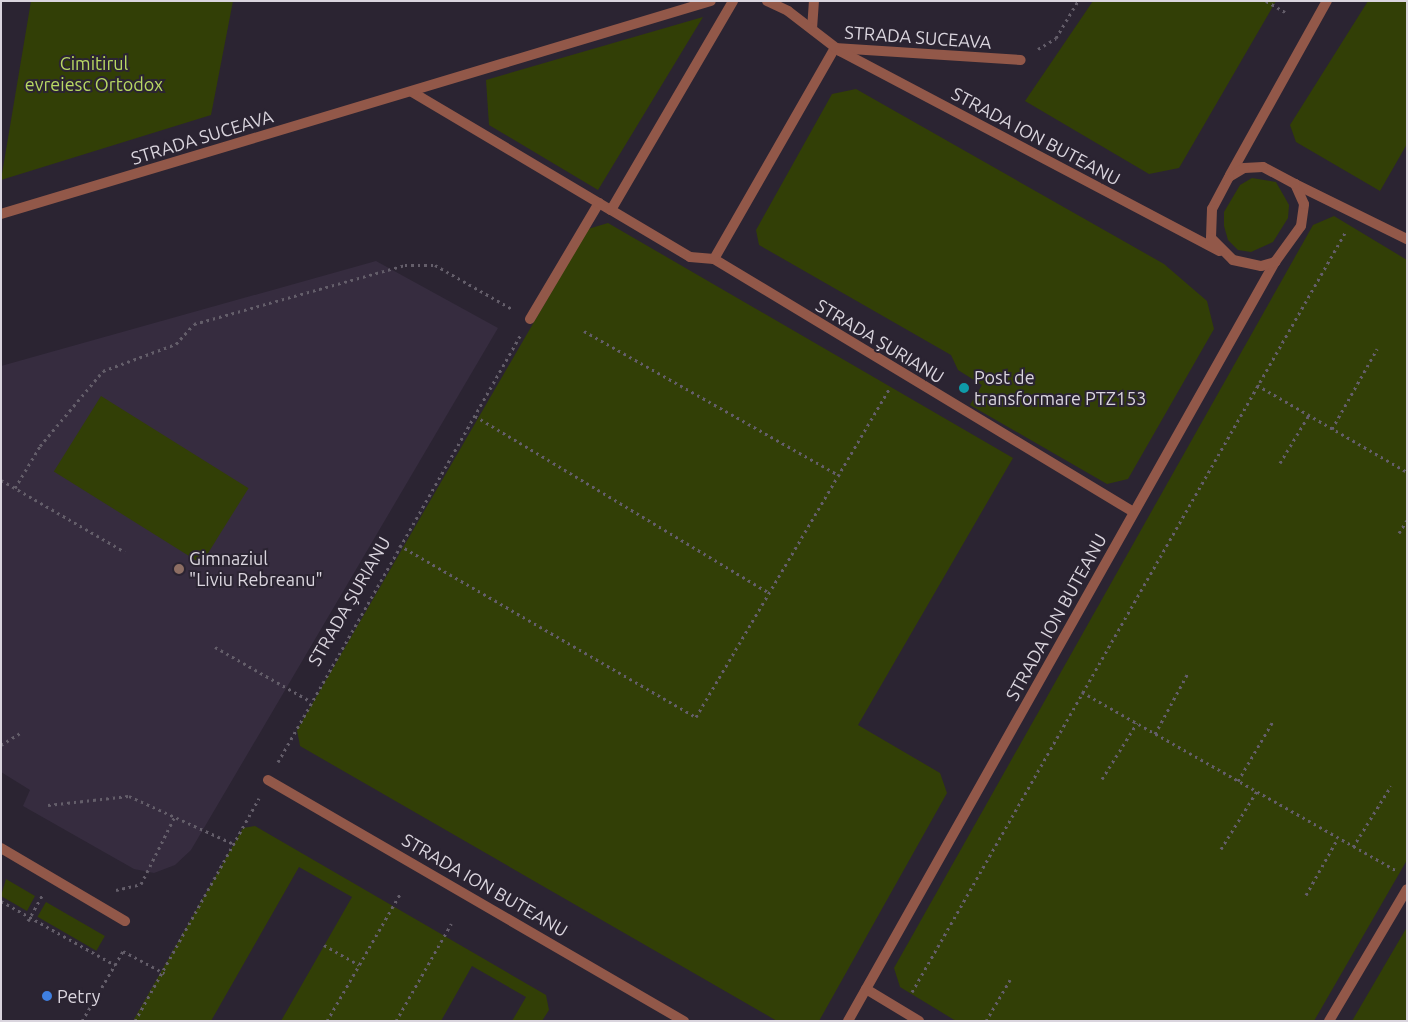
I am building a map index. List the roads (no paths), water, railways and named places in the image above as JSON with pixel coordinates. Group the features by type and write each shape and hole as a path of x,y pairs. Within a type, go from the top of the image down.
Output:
{"street":[{"name":"STRADA SUCEAVA","path":"1,214 711,1"},
{"path":"611,210 733,1"},
{"name":"STRADA SUCEAVA","path":"767,1 810,27 835,48 1021,60"},
{"path":"810,27 814,1"},
{"path":"1222,252 1212,238 1210,225 1212,208 1326,1"},
{"path":"412,92 690,257 714,259 835,48"},
{"name":"STRADA ION BUTEANU","path":"835,48 1247,265 1275,262"},
{"path":"1229,177 1244,168 1263,167 1407,239"},
{"name":"STRADA ION BUTEANU","path":"848,1021 1275,262 1301,226 1304,204 1294,184"},
{"path":"530,319 599,203"},
{"name":"STRADA ȘURIANU","path":"714,259 1133,512"},
{"name":"STRADA ION BUTEANU","path":"268,780 684,1021"},
{"path":"1,848 125,921"},
{"path":"1329,1021 1407,889"},
{"path":"866,989 920,1021"}],"place":[{"name":"Post de transformare PTZ153","path":"964,388"},
{"name":"Gimnaziul \"Liviu Rebreanu\"","path":"179,569"},
{"name":"Petry","path":"47,996"}],"park label":[{"name":"Cimitirul evreiesc Ortodox","path":"94,74"}]}
